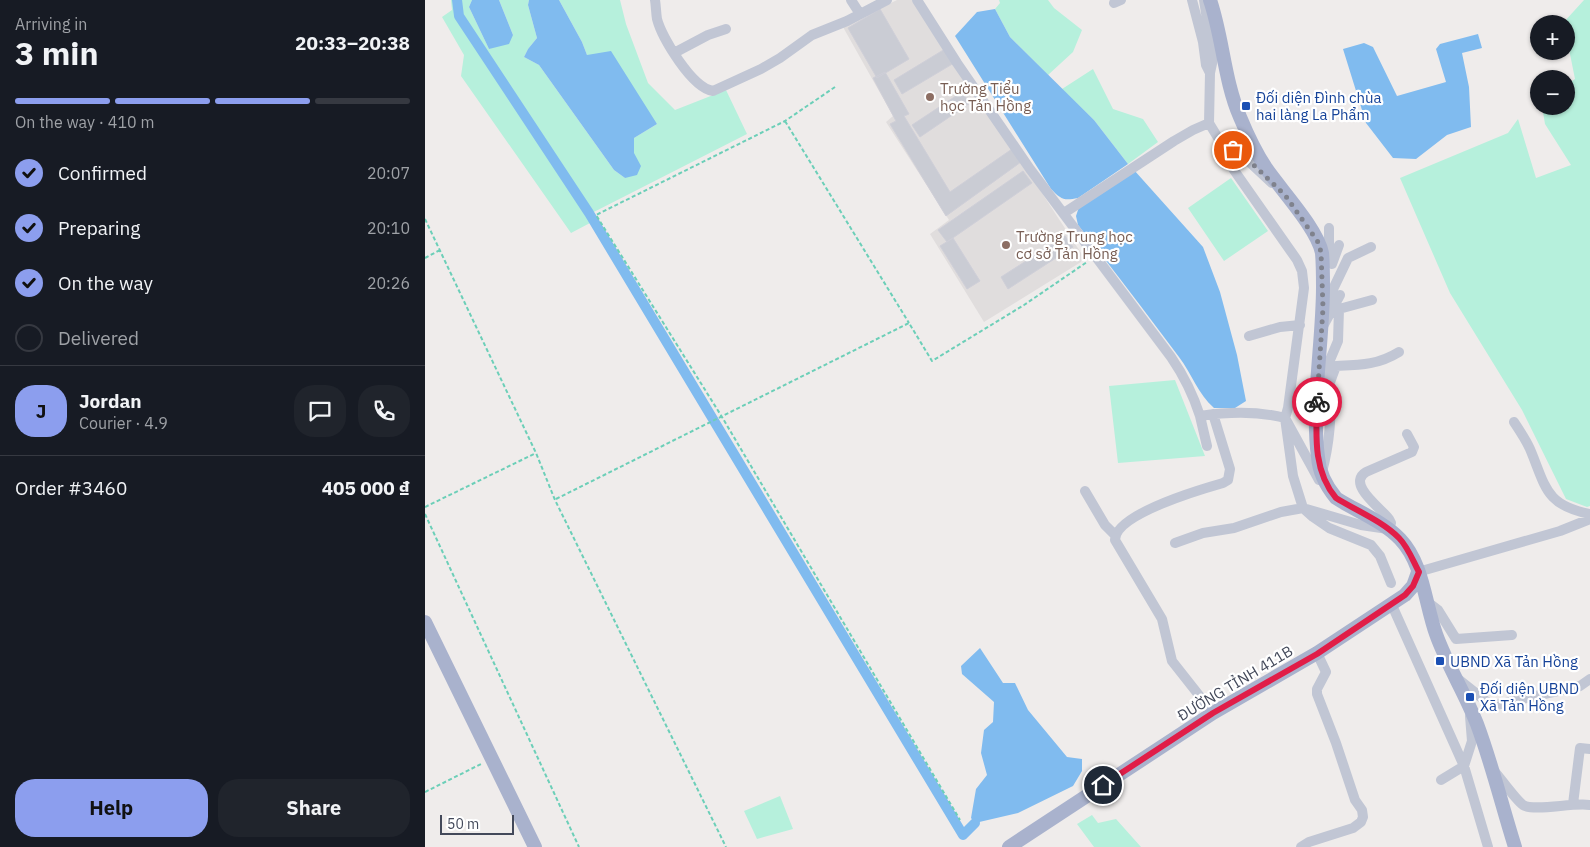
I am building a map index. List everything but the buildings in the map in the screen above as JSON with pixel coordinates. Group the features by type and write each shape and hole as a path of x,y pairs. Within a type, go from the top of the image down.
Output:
{"main road":[{"path":"1210,0 1217,20 1229,81 1239,117 1264,166 1318,242 1321,252 1323,308 1316,420 1318,459 1322,473 1330,491 1336,498 1388,529 1400,539 1410,553 1419,572 1435,632 1477,725 1515,847"},
{"name":"ĐƯỜNG TỈNH 411B","path":"1009,847 1213,713 1317,654 1405,595 1413,586 1419,572"},
{"path":"425,622 535,847"}],"street":[{"path":"655,0 657,18 684,69 705,89 713,91 761,69 812,35 887,0"},
{"path":"851,0 860,14"},
{"path":"917,0 957,63 1052,200 1064,213 1179,369 1194,398 1207,446"},
{"path":"1193,0 1203,42 1206,65 1210,74"},
{"path":"1204,0 1213,59 1210,74 1209,123 1223,146 1229,163 1297,260 1302,271 1304,288 1300,325 1285,418 1293,476 1303,508 1329,528 1371,545 1380,556 1391,582"},
{"path":"674,53 708,35 726,29"},
{"path":"1064,213 1174,141 1209,123"},
{"path":"1223,146 1242,154 1285,195"},
{"path":"1323,278 1329,256 1329,228"},
{"path":"1323,278 1339,245"},
{"path":"1323,308 1348,258 1371,247"},
{"path":"1322,329 1333,312 1340,295"},
{"path":"1318,389 1338,342 1339,309 1372,300"},
{"path":"1249,336 1280,327 1300,325"},
{"path":"1316,420 1336,366 1362,365 1386,360 1399,352"},
{"path":"1322,473 1328,449 1331,423 1331,380"},
{"path":"1200,416 1213,414 1265,414 1285,418"},
{"path":"1115,535 1123,526 1161,504 1187,493 1228,480 1230,469 1213,414"},
{"path":"1285,418 1321,485 1330,491"},
{"path":"1514,422 1529,446 1545,488 1553,499 1575,511 1590,514"},
{"path":"1175,543 1203,533 1234,528 1281,512 1303,508 1361,525 1388,529 1391,523 1389,519 1363,492 1361,477 1366,472 1412,452 1414,447 1407,434"},
{"path":"1085,491 1105,525 1115,535 1119,549 1153,602 1162,620 1172,661 1213,713"},
{"path":"1419,572 1560,531 1590,519"},
{"path":"1425,600 1438,610 1457,639 1512,635"},
{"path":"1391,604 1464,766 1489,847"},
{"path":"1301,847 1309,842 1353,828 1359,824 1363,817 1362,810 1355,800 1317,694 1317,689 1326,672 1317,654"},
{"path":"1454,675 1492,706 1580,686 1590,679"},
{"path":"1441,780 1464,766 1472,740 1469,705"},
{"path":"1573,804 1580,748 1590,748"},
{"path":"1490,767 1524,806 1590,805"}],"path":[{"path":"835,87 785,120 596,215 722,417 960,820"},
{"path":"785,120 932,361 1024,305 1095,256"},
{"path":"425,220 536,453 555,500 726,847"},
{"path":"425,258 440,250"},
{"path":"555,500 909,323"},
{"path":"425,507 536,453"},
{"path":"425,514 579,847"},
{"path":"425,792 492,759"}],"shaded area":[{"path":"897,0 912,0 1083,256 1081,262 984,322 930,234 949,220 886,122 893,116 843,27"}],"green space":[{"path":"451,0 472,0 469,7 489,49 513,35 499,0 529,0 528,5 537,38 524,57 539,65 614,170 625,178 634,153 634,138 657,124 587,55 559,0 620,0 626,24 648,83 675,110 726,90 747,134 586,216 590,223 571,233 461,76 464,55 442,17 452,10"},
{"path":"999,0 1048,0 1054,8 1082,30 1073,52 1048,75 1010,37 995,9 1000,3"},
{"path":"1584,0 1590,0 1590,506 1587,507 1566,499 1522,410 1450,293 1400,178 1508,133 1518,119 1536,178 1571,165 1545,124 1544,115 1575,115 1575,70 1573,70 1571,60 1575,60 1575,15 1570,15"},
{"path":"1093,69 1113,109 1143,119 1158,142 1128,164 1094,120 1062,89"},
{"path":"1231,178 1268,231 1224,261 1188,208"},
{"path":"1175,380 1205,456 1118,463 1109,386"},
{"path":"780,796 793,829 757,839 744,811"},
{"path":"1092,815 1098,823 1116,819 1141,847 1094,847 1077,824"}],"water":[{"path":"472,0 499,0 513,35 509,44 489,49 469,7"},
{"path":"529,0 559,0 587,55 611,51 657,124 634,138 634,153 641,166 637,175 625,178 614,170 539,65 524,57 537,38 528,5"},
{"path":"995,9 1010,37 1094,120 1128,164 1078,198 1063,198 1051,189 955,36 977,12"},
{"path":"1478,34 1482,48 1462,53 1469,87 1471,127 1447,135 1416,159 1393,158 1366,123 1343,49 1364,43 1373,47 1397,96 1446,82 1436,49 1440,44"},
{"path":"1134,170 1203,247 1220,292 1237,355 1246,401 1235,408 1214,408 1208,402 1179,357 1078,225 1076,216 1079,207"},
{"path":"980,648 1003,683 1015,683 1028,710 1067,757 1082,759 1082,771 1073,786 1018,813 975,823 971,818 976,789 987,775 981,753 984,730 993,722 994,702 962,674 961,666"}],"waterway":[{"path":"457,0 459,16 589,213 963,835 975,823"}],"way so far":[{"path":"1233,150 1242,154 1285,195 1306,222 1318,242 1321,252 1323,276 1323,308 1317,402"}],"place":[{"name":"Trường Tiểu học Tản Hồng","path":"930,97"},
{"name":"Đối diện Đình chùa hai làng La Phẩm","path":"1246,106"},
{"name":"Trường Trung học cơ sở Tản Hồng","path":"1006,245"},
{"name":"UBND Xã Tản Hồng","path":"1440,661"},
{"name":"Đối diện UBND Xã Tản Hồng","path":"1470,697"}],"route":[{"path":"1103,785 1213,713 1317,654 1405,595 1413,586 1419,572 1410,553 1400,539 1388,529 1336,498 1330,491 1318,459 1317,402"}]}
